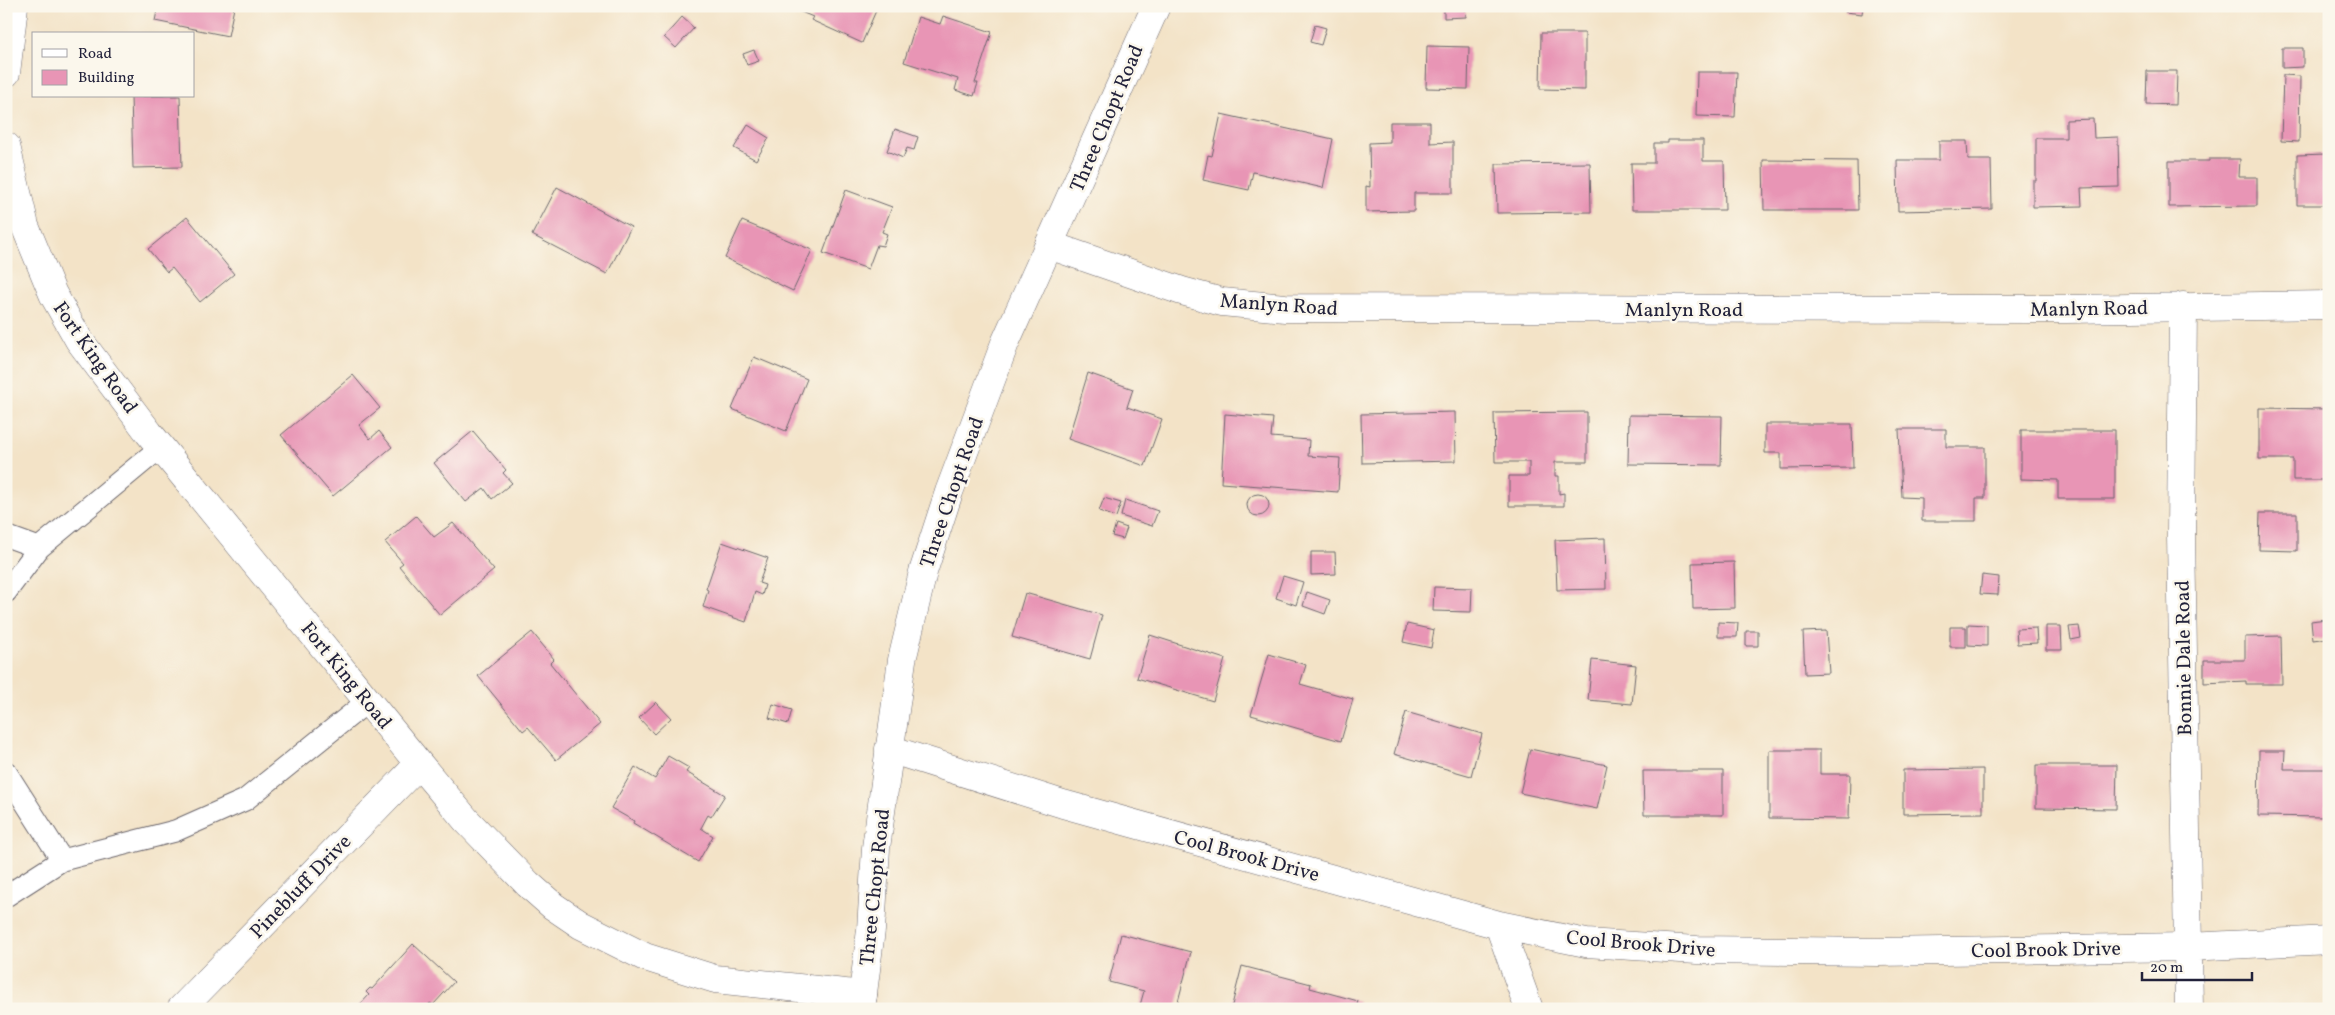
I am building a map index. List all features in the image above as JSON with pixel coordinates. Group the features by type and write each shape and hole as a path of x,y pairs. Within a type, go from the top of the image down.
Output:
{"street":[{"path":"6,73 14,6"},
{"name":"Three Chopt Road","path":"862,1002 871,930 876,848 889,749 902,660 923,572 949,492 1005,343 1156,6"},
{"name":"Fort King Road","path":"6,146 24,226 53,294 79,340 161,447 419,764 466,820 528,884 553,906 581,925 645,957 715,979 862,1002"},
{"name":"Manlyn Road","path":"1049,246 1214,300 1285,308 2027,309 2329,305"},
{"name":"Bonnie Dale Road","path":"2183,306 2181,535 2189,1009"},
{"name":"Cool Brook Drive","path":"889,749 1063,804 1499,925 1586,942 1697,950 1878,952 2188,947 2329,940"},
{"name":"Pinebluff Drive","path":"181,1009 419,764"},
{"path":"1499,925 1529,1009"}],"lane":[{"path":"6,592 39,548 161,447"},
{"path":"6,536 39,548"},
{"path":"6,896 62,860 175,831 245,800 368,701"},
{"path":"6,772 62,860"}],"building":[{"path":"158,6 225,6 234,8 228,36 155,21"},
{"path":"787,6 878,6 862,43 811,20 813,17"},
{"path":"1444,6 1465,6 1466,17 1444,18"},
{"path":"1846,6 1863,6 1862,14 1845,12"},
{"path":"943,16 992,32 975,83 978,83 974,96 955,90 958,79 904,62 918,17 940,24"},
{"path":"682,17 694,28 676,48 664,37"},
{"path":"1315,25 1326,28 1321,45 1310,42"},
{"path":"1541,33 1585,33 1585,90 1540,89"},
{"path":"1427,46 1469,47 1468,89 1426,88"},
{"path":"2282,48 2303,48 2303,67 2282,68"},
{"path":"754,50 759,61 747,65 743,54"},
{"path":"2147,71 2177,71 2176,105 2146,104"},
{"path":"1697,72 1737,72 1735,117 1696,116"},
{"path":"2283,75 2300,76 2299,142 2281,141"},
{"path":"131,98 180,98 182,167 133,168"},
{"path":"1221,114 1333,139 1323,188 1253,172 1249,190 1203,180 1208,155 1212,156"},
{"path":"2093,119 2094,138 2118,137 2119,187 2081,188 2082,206 2033,207 2033,181 2036,181 2036,138 2066,138 2066,120"},
{"path":"1390,122 1430,122 1430,143 1453,142 1453,193 1414,193 1414,211 1366,212 1366,186 1370,187 1369,143 1390,142"},
{"path":"748,125 769,138 756,160 734,148"},
{"path":"895,129 918,137 914,150 907,148 903,158 887,151"},
{"path":"2325,132 2329,132 2329,205 2297,205 2297,155 2326,154"},
{"path":"1668,140 1703,140 1703,161 1724,161 1725,210 1632,210 1631,163 1654,163 1654,143 1668,143"},
{"path":"1939,141 1967,141 1968,160 1991,160 1992,209 1898,211 1897,160 1939,160"},
{"path":"2209,159 2240,159 2239,177 2257,177 2257,206 2169,207 2169,161 2209,161"},
{"path":"1763,160 1857,161 1858,210 1764,210"},
{"path":"1590,163 1591,212 1497,213 1496,164"},
{"path":"557,187 631,227 607,274 532,235"},
{"path":"846,190 892,207 882,232 887,234 883,246 877,245 868,269 823,253"},
{"path":"187,217 234,274 200,302 172,268 167,272 148,249"},
{"path":"742,221 812,250 793,291 725,258"},
{"path":"754,357 807,379 786,431 732,409"},
{"path":"1088,373 1133,389 1127,407 1162,419 1145,466 1068,439"},
{"path":"353,375 380,408 359,425 370,439 379,431 392,447 333,496 281,435"},
{"path":"2259,408 2329,409 2329,480 2293,480 2293,459 2259,459"},
{"path":"1455,412 1456,461 1362,463 1361,414"},
{"path":"1587,412 1587,462 1555,462 1555,476 1559,476 1559,494 1564,493 1564,506 1509,506 1509,476 1529,476 1529,462 1495,462 1494,413"},
{"path":"1225,414 1273,418 1271,437 1309,440 1308,456 1340,458 1338,492 1221,483"},
{"path":"1629,415 1722,416 1721,465 1628,464"},
{"path":"1765,424 1852,424 1853,468 1781,469 1781,453 1765,453"},
{"path":"1899,429 1946,429 1946,447 1985,447 1985,498 1976,498 1976,521 1922,521 1922,498 1902,497"},
{"path":"2021,430 2115,430 2115,499 2058,499 2058,480 2021,479"},
{"path":"473,431 506,470 503,473 512,483 492,499 484,488 466,502 434,463"},
{"path":"1258,494 1266,497 1269,505 1266,513 1258,516 1250,513 1247,505 1250,497"},
{"path":"1104,498 1121,503 1116,517 1099,511"},
{"path":"1125,500 1158,511 1152,526 1121,516"},
{"path":"2260,513 2297,513 2297,551 2259,550"},
{"path":"416,516 434,537 453,523 494,570 440,615 399,566 403,563 385,542"},
{"path":"1116,524 1127,528 1123,539 1112,536"},
{"path":"1605,538 1606,589 1557,590 1555,540"},
{"path":"722,542 768,558 759,583 765,585 762,595 755,592 746,622 703,607 708,590 706,589"},
{"path":"1311,552 1335,552 1336,574 1311,575"},
{"path":"1734,562 1735,608 1693,609 1692,563"},
{"path":"1982,575 1999,577 1998,595 1980,594"},
{"path":"1283,576 1303,582 1296,605 1276,598"},
{"path":"1434,587 1472,588 1471,612 1433,611"},
{"path":"1307,592 1330,600 1325,614 1303,606"},
{"path":"1025,593 1102,615 1090,659 1012,637"},
{"path":"2326,619 2328,638 2313,640 2311,621"},
{"path":"1718,622 1738,623 1737,637 1718,637"},
{"path":"1407,624 1434,630 1431,648 1403,642"},
{"path":"1968,624 1987,625 1987,646 1968,645"},
{"path":"2046,626 2061,626 2062,650 2046,650"},
{"path":"2079,626 2081,638 2071,640 2069,627"},
{"path":"1950,627 1966,627 1966,647 1950,647"},
{"path":"2036,628 2037,643 2017,644 2016,629"},
{"path":"1746,631 1758,631 1758,646 1746,646"},
{"path":"1826,631 1829,673 1805,674 1803,632"},
{"path":"532,632 554,659 550,663 600,724 556,760 528,727 523,731 478,676"},
{"path":"1150,635 1225,659 1213,701 1137,678"},
{"path":"2281,636 2282,684 2246,684 2246,681 2204,683 2204,660 2245,660 2245,637"},
{"path":"1269,654 1306,665 1300,684 1353,699 1341,741 1251,715"},
{"path":"1592,660 1636,665 1632,704 1588,700"},
{"path":"656,702 671,718 654,734 639,718"},
{"path":"773,704 792,710 788,724 769,718"},
{"path":"1406,712 1482,734 1471,776 1394,754"},
{"path":"1530,749 1607,765 1597,809 1520,793"},
{"path":"1769,750 1820,750 1820,774 1850,774 1849,819 1769,818"},
{"path":"2259,751 2285,751 2284,769 2326,769 2325,817 2258,816"},
{"path":"668,756 689,768 686,772 725,795 711,817 708,815 701,828 713,836 698,862 611,808 635,767 655,779"},
{"path":"2036,765 2117,765 2116,809 2036,808"},
{"path":"1983,769 1983,813 1903,814 1903,770"},
{"path":"1643,771 1723,771 1723,815 1644,815"},
{"path":"1121,934 1191,952 1176,1009 1139,1009 1144,991 1109,982"},
{"path":"413,944 454,982 433,1005 430,1003 425,1009 356,1009 369,995 366,992 370,988 372,989"},
{"path":"1242,966 1311,984 1310,988 1358,1001 1356,1009 1231,1009"}]}
